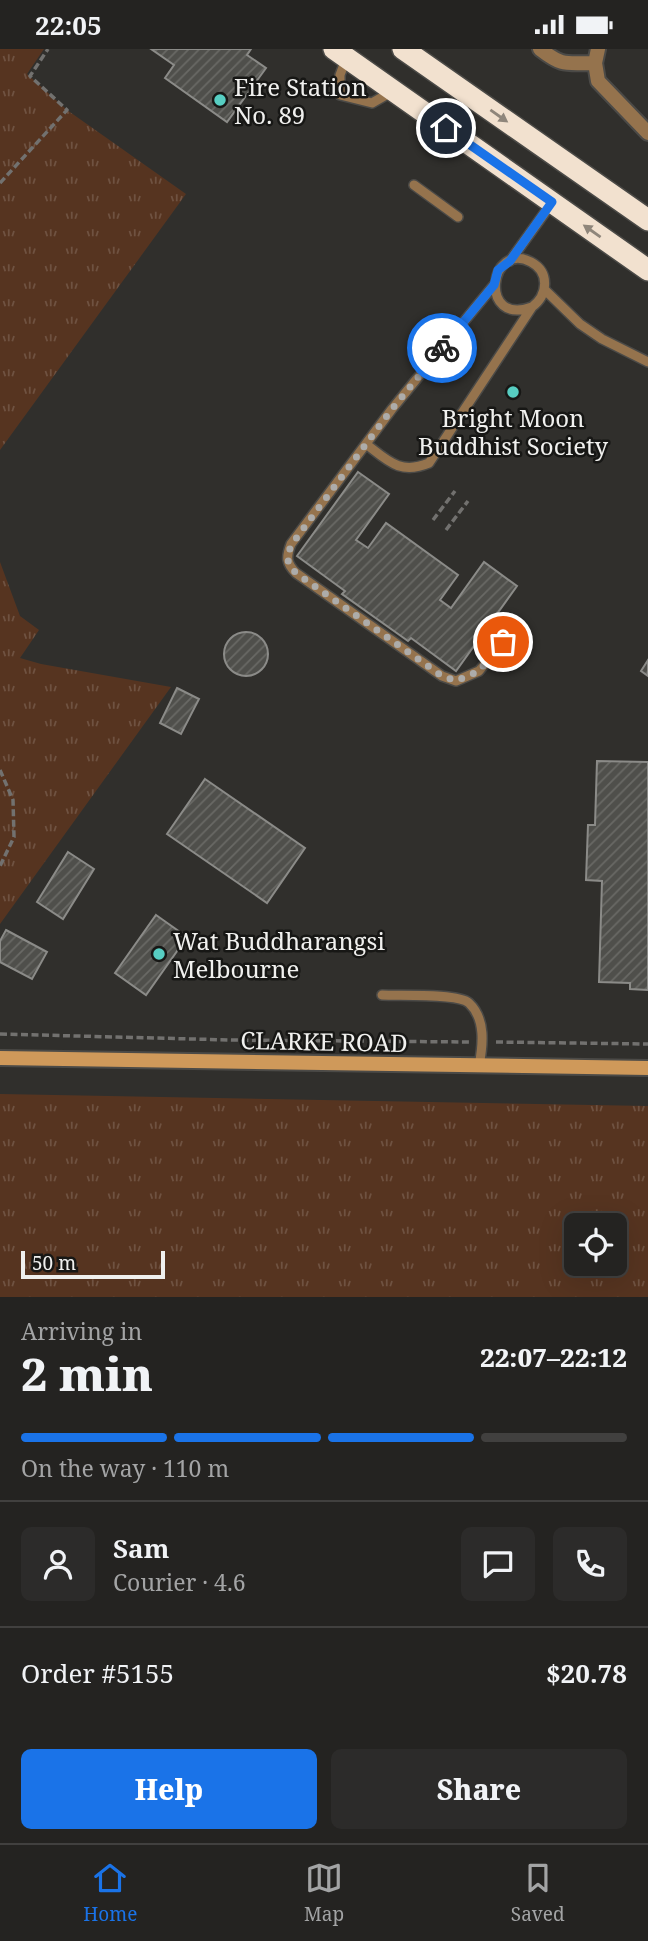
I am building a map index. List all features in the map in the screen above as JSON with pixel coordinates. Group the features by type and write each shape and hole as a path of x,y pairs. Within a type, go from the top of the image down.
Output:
{"highway":[{"path":"403,49 648,220"},
{"path":"340,53 648,270"}],"main road":[{"name":"CLARKE ROAD","path":"0,1058 648,1068"}],"street":[{"path":"540,49 558,62 564,63 597,56 597,78 601,85 648,133"}],"lane":[{"path":"340,53 340,95 372,103 393,91"},
{"path":"414,185 458,217"},
{"path":"510,261 526,260 539,268 545,282 545,290 538,303 532,307 517,310 503,305 494,285 498,270 510,261 552,202"},
{"path":"494,285 392,409 287,554 288,564 296,573 442,676 456,681 479,671 503,642"},
{"path":"545,290 580,324 602,339 648,362"},
{"path":"366,444 393,465 417,468 429,463 532,307"},
{"path":"382,995 453,997 467,1001 479,1017 483,1042 480,1066"}],"path":[{"path":"0,183 67,110 30,76 48,49"},
{"path":"433,520 454,491"},
{"path":"446,530 468,501"},
{"path":"0,770 13,800 14,837 0,866"},
{"path":"0,1034 230,1040 648,1044"}],"green space":[{"path":"0,49 44,49 27,74 67,110 186,194 0,450"},
{"path":"0,562 20,616 39,630 20,658 171,687 0,924"},
{"path":"0,1094 648,1106 648,1297 0,1297"}],"building":[{"name":"Fire Station No. 89","path":"151,49 251,49 247,55 266,68 227,122 165,78 174,65"},
{"path":"358,472 389,494 356,540 368,548 386,523 458,575 440,600 451,608 484,562 517,586 456,671 411,638 408,641 342,594 345,591 297,556"},
{"path":"246,632 261,639 268,654 261,669 246,676 231,669 224,654 231,639"},
{"path":"648,660 648,676 641,671"},
{"path":"177,688 199,699 181,734 160,723"},
{"path":"597,761 648,762 648,990 630,989 630,983 599,982 602,881 586,880 588,825 595,825"},
{"path":"205,779 305,848 267,903 167,834"},
{"path":"68,852 94,869 63,919 37,902"},
{"path":"156,915 187,937 146,995 115,973"},
{"path":"6,930 47,952 32,979 0,962 0,941"}],"way so far":[{"path":"442,348 392,409 292,544 287,554 288,564 296,573 442,676 456,681 479,671 503,642"}],"place":[{"name":"Fire Station No. 89","path":"220,100"},
{"name":"Bright Moon Buddhist Society","path":"513,392"},
{"name":"Wat Buddharangsi Melbourne","path":"159,954"}],"route":[{"path":"442,348 494,285 498,270 510,261 552,202 446,128"}]}
